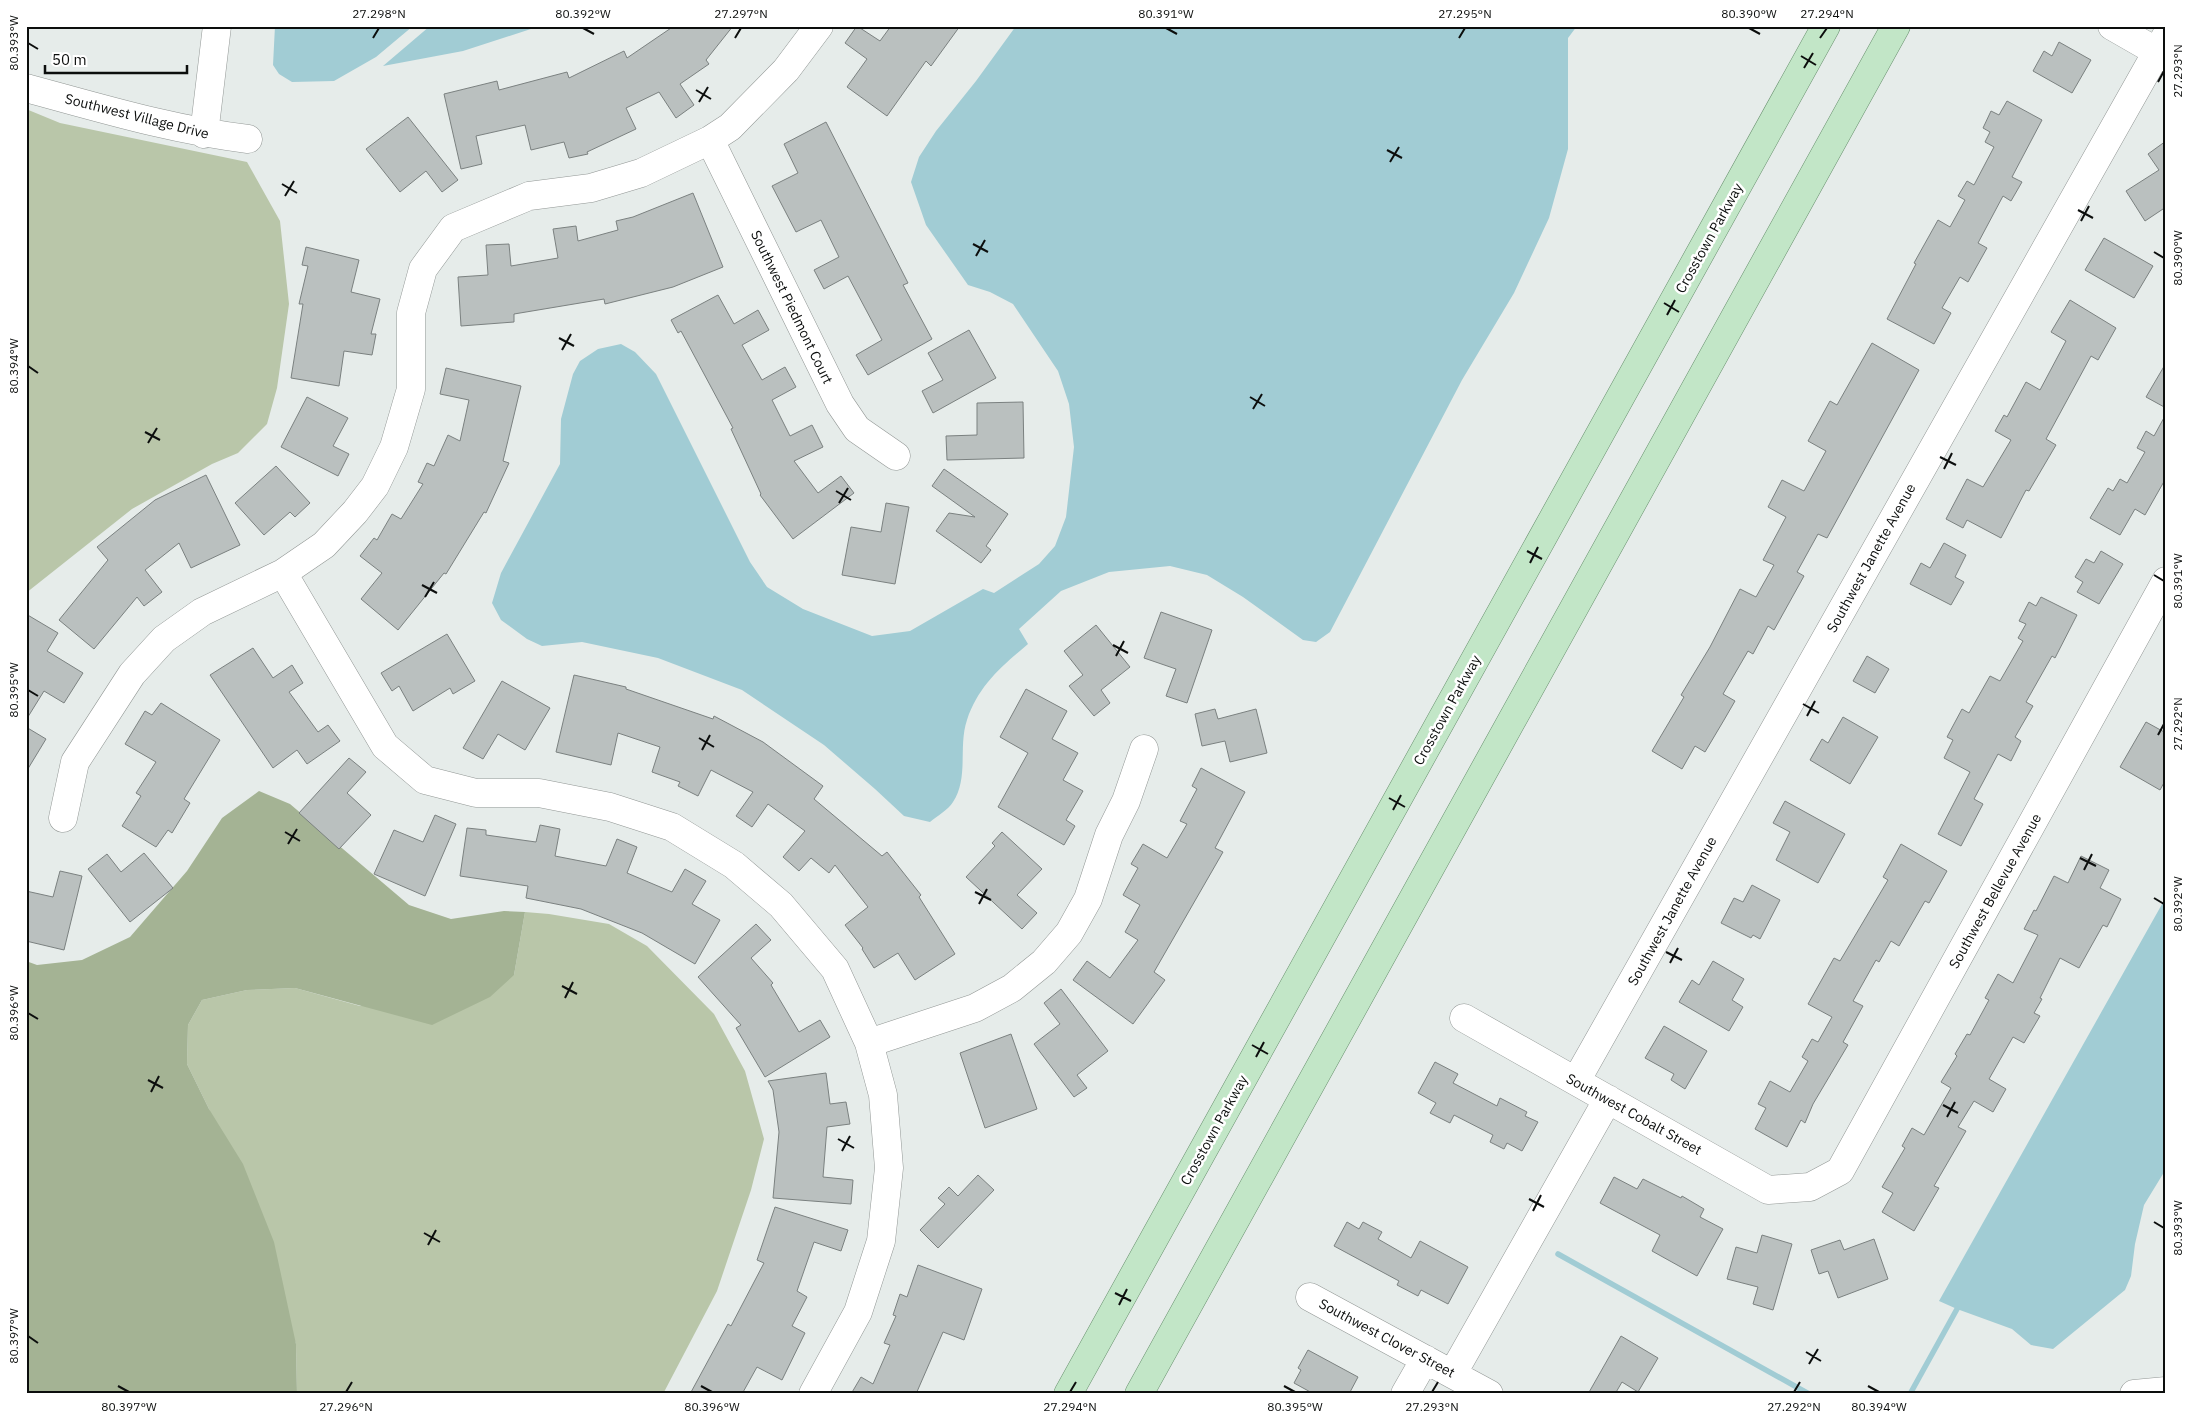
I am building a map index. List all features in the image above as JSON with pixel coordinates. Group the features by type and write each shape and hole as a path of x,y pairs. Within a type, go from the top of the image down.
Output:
{"main road":[{"name":"Crosstown Parkway","path":"1068,1394 1826,26"},
{"path":"1139,1394 1896,26"}],"street":[{"path":"204,134 217,26"},
{"path":"63,818 75,762 132,674 164,639 202,612 283,573 324,545 355,512 375,486 394,447 411,389 411,313 423,269 453,228 529,196 591,188 641,173 710,140 730,127 786,70 820,26"},
{"path":"2112,26 2163,48"},
{"name":"Southwest Janette Avenue","path":"1576,1081 2163,48"},
{"name":"Southwest Village Drive","path":"26,88 124,115 204,134 248,139"},
{"name":"Southwest Piedmont Court","path":"710,140 840,404 857,429 896,456"},
{"path":"283,573 385,746 425,780 476,793 538,793 610,807 672,827 734,864 781,905 835,969 869,1043 883,1095 890,1168 882,1241 858,1312 813,1394"},
{"name":"Southwest Bellevue Avenue","path":"1810,1187 1840,1171 2166,581"},
{"path":"869,1043 975,1008 1012,988 1044,962 1069,933 1088,899 1108,835 1126,801 1144,750"},
{"name":"Southwest Cobalt Street","path":"1464,1018 1768,1190 1810,1187"},
{"path":"1453,1373 1608,1099"},
{"name":"Southwest Clover Street","path":"1310,1297 1489,1394"},
{"path":"1405,1394 1425,1359"},
{"path":"2134,1394 2166,1391"}],"green space":[{"path":"26,109 60,123 247,162 280,221 289,304 277,388 267,424 238,453 212,464 132,509 26,593"},
{"path":"259,791 290,804 409,905 451,919 504,911 525,912 514,975 490,997 432,1025 295,988 247,990 202,1000 188,1025 187,1064 209,1109 243,1164 274,1242 296,1344 297,1394 26,1394 26,961 37,965 82,960 130,937 187,871 222,818"},
{"path":"525,912 609,924 647,946 714,1014 745,1071 764,1139 751,1190 717,1291 663,1394 297,1394 296,1344 209,1109 187,1064 188,1025 202,1000 247,990 295,988 360,1006 514,975"}],"water":[{"path":"275,26 413,26 376,57 334,81 292,82 279,74 273,65"},
{"path":"430,26 540,26 463,51 383,66"},
{"path":"1016,26 1577,26 1568,38 1568,149 1549,218 1514,293 1462,380 1330,632 1316,642 1303,640 1243,597 1207,575 1170,566 1109,572 1061,591 1019,629 1028,644 1000,669 978,697 964,730 961,783 958,793 948,808 930,822 904,816 824,745 742,690 658,658 582,642 542,646 527,639 501,620 492,603 501,573 560,464 561,419 573,374 580,361 598,349 621,344 635,352 656,374 750,562 767,587 803,609 872,636 910,631 983,589 994,593 1039,564 1055,546 1066,517 1074,447 1069,404 1058,371 1013,304 990,292 968,285 926,225 911,182 919,157 936,131 976,81"},
{"path":"2166,897 2166,1169 2144,1205 2135,1244 2131,1276 2125,1290 2053,1349 2031,1345 2012,1329 1939,1301"}],"building":[{"path":"674,26 733,26 706,60 709,64 680,84 694,105 676,118 659,92 626,108 636,129 587,152 588,154 569,158 564,142 531,150 525,125 476,136 482,164 461,169 444,94 497,81 499,90 567,72 569,78 624,51 627,58"},
{"path":"857,26 880,41 891,26 960,26 931,66 926,61 887,116 847,87 867,59 845,43"},
{"path":"2059,42 2091,60 2072,93 2033,71 2044,51 2052,56"},
{"path":"2007,101 2042,120 2012,177 2022,182 2011,201 2003,196 1978,243 1987,248 1968,282 1960,277 1942,308 1951,313 1934,344 1887,319 1916,264 1914,263 1938,220 1950,227 1965,200 1958,196 1967,181 1974,185 1994,147 1985,142 1990,132 1983,128 1991,111 1999,115"},
{"path":"408,117 458,180 442,192 426,171 400,192 366,149"},
{"path":"826,122 908,283 903,285 932,339 868,375 856,355 882,340 848,276 824,289 814,270 839,257 821,220 796,232 772,186 798,173 784,144"},
{"path":"2166,141 2166,207 2145,221 2126,191 2159,170 2148,154"},
{"path":"693,193 723,267 673,287 605,304 604,299 514,314 514,322 461,326 458,277 488,275 486,245 509,244 511,266 558,258 553,229 576,226 578,241 618,230 616,221 633,217"},
{"path":"2104,238 2153,266 2134,298 2085,270"},
{"path":"306,247 359,260 351,292 380,299 371,334 376,334 372,355 344,351 339,386 291,378 303,304 299,304 308,266 302,265"},
{"path":"718,295 734,324 758,310 769,330 742,345 762,380 785,367 796,387 772,400 790,436 812,425 823,447 794,461 818,493 841,476 854,493 793,539 760,495 731,429 733,428 681,331 678,333 671,320"},
{"path":"2070,300 2116,328 2098,360 2091,356 2046,439 2056,445 2029,491 2026,490 2001,538 1967,520 1963,528 1946,519 1967,479 1983,487 2011,440 1995,431 2004,415 2007,417 2026,382 2040,390 2066,341 2051,332"},
{"path":"969,330 996,378 933,413 922,391 943,380 928,353"},
{"path":"1872,343 1919,370 1827,538 1818,534 1797,572 1804,576 1774,630 1768,626 1753,654 1748,651 1723,694 1735,701 1705,752 1695,746 1682,769 1652,751 1684,697 1681,695 1710,647 1740,589 1756,597 1774,565 1763,560 1786,517 1768,507 1782,480 1804,491 1826,451 1808,441 1830,401 1837,405"},
{"path":"2166,363 2166,408 2146,397"},
{"path":"446,368 521,386 503,461 509,463 486,513 484,512 446,574 444,573 398,630 361,599 382,573 360,556 374,538 377,540 392,514 401,519 423,484 418,482 427,463 434,466 448,435 460,441 469,400 440,394"},
{"path":"307,397 348,418 333,446 349,454 338,476 281,447"},
{"path":"1023,402 1024,458 947,460 946,436 977,435 977,403"},
{"path":"2166,414 2166,478 2145,515 2135,509 2120,535 2090,518 2108,488 2113,491 2120,479 2127,483 2145,452 2137,448 2146,431 2154,436"},
{"path":"276,466 310,503 295,517 290,512 264,535 235,503"},
{"path":"944,469 1008,514 986,546 991,550 981,563 936,531 949,513 975,517 932,486"},
{"path":"206,475 240,545 191,568 179,543 145,570 162,592 144,606 137,597 94,649 59,620 108,560 97,547 155,500"},
{"path":"886,503 909,507 895,584 842,575 851,527 881,532"},
{"path":"1944,543 1966,555 1955,577 1964,582 1951,605 1910,584 1921,563 1930,568"},
{"path":"2101,551 2123,564 2099,604 2077,592 2083,582 2075,577 2086,559 2094,563"},
{"path":"2041,597 2077,615 2055,658 2052,656 2026,702 2033,706 2015,737 2021,741 2011,761 1998,754 1974,799 1983,804 1961,846 1938,834 1970,772 1944,758 1953,740 1947,737 1962,709 1969,713 1990,676 2000,681 2023,641 2018,638 2026,624 2019,621 2029,602 2036,606"},
{"path":"1161,612 1212,630 1187,703 1166,696 1176,669 1144,658"},
{"path":"26,614 58,633 47,651 83,673 64,703 44,691 26,720"},
{"path":"1096,625 1130,667 1101,690 1110,703 1094,716 1069,686 1083,675 1064,651"},
{"path":"447,634 475,681 453,694 450,688 413,711 399,686 392,691 381,673"},
{"path":"253,648 273,678 292,665 303,683 289,692 318,732 328,725 340,741 307,764 297,750 273,768 210,675"},
{"path":"1867,656 1889,669 1875,693 1853,681"},
{"path":"574,675 626,687 626,689 713,719 714,716 763,742 823,786 814,799 882,856 887,852 921,895 919,897 955,954 915,980 898,953 874,968 863,948 845,925 868,907 835,865 829,873 811,858 799,871 783,857 805,831 768,804 752,827 736,816 753,792 711,770 698,796 678,786 680,782 652,772 660,747 618,733 611,765 556,752"},
{"path":"502,681 550,708 525,750 498,734 483,759 463,748"},
{"path":"1026,689 1067,711 1052,739 1078,753 1063,780 1083,791 1066,820 1075,826 1064,845 998,807 1028,753 1000,737"},
{"path":"161,703 220,740 184,799 190,803 172,833 168,830 156,847 122,826 141,796 136,793 156,762 125,744 145,711 152,715"},
{"path":"1215,709 1218,719 1256,709 1267,753 1230,762 1225,741 1202,746 1195,714"},
{"path":"1843,717 1878,737 1850,784 1810,760 1822,739 1828,743"},
{"path":"2146,722 2166,733 2166,779 2160,790 2120,767"},
{"path":"26,727 46,739 26,772"},
{"path":"349,758 366,772 347,793 371,815 339,849 299,813"},
{"path":"1201,768 1245,792 1215,848 1223,852 1154,972 1165,980 1133,1024 1073,980 1087,961 1110,978 1138,940 1125,932 1140,905 1123,895 1138,868 1131,864 1143,844 1167,858 1187,824 1180,821 1197,789 1192,786"},
{"path":"1785,801 1845,834 1818,883 1776,860 1790,832 1773,823"},
{"path":"435,815 456,824 425,896 374,874 394,830 423,842"},
{"path":"540,825 560,829 555,856 606,866 617,839 637,847 627,873 672,892 685,869 706,881 692,904 720,920 695,964 642,933 581,909 526,898 528,886 460,876 467,828 486,830 486,835 536,842"},
{"path":"1002,832 1042,869 1017,895 1037,913 1022,929 966,877 995,846 992,843"},
{"path":"1901,844 1947,871 1929,903 1925,901 1899,946 1891,941 1879,962 1876,960 1853,1001 1863,1006 1843,1042 1848,1045 1813,1104 1805,1123 1801,1120 1787,1147 1755,1129 1766,1108 1758,1104 1770,1081 1790,1092 1808,1061 1802,1057 1812,1039 1818,1042 1832,1017 1808,1004 1834,958 1840,961 1888,880 1883,877"},
{"path":"144,853 173,888 130,922 88,869 107,854 121,872"},
{"path":"2081,856 2109,870 2100,888 2121,899 2107,927 2103,925 2079,968 2060,958 2034,1013 2040,1016 2024,1043 2013,1037 1989,1079 2006,1089 1993,1112 1974,1101 1958,1127 1966,1131 1934,1186 1939,1188 1914,1231 1882,1212 1893,1193 1882,1187 1905,1148 1902,1146 1912,1128 1924,1135 1951,1088 1941,1082 1957,1056 1955,1054 1967,1034 1970,1035 1989,1000 1985,998 1998,974 2013,983 2038,935 2024,929 2034,910 2036,911 2054,876 2068,883"},
{"path":"60,871 82,876 64,950 26,941 26,891 53,897"},
{"path":"1752,885 1780,900 1760,939 1753,935 1751,938 1721,923 1734,898 1743,902"},
{"path":"756,924 771,940 751,958 773,983 771,985 799,1032 820,1020 830,1037 765,1077 736,1028 741,1025 698,977"},
{"path":"1713,961 1744,979 1732,1000 1743,1007 1729,1031 1679,1002 1692,980 1699,985"},
{"path":"1061,989 1108,1051 1077,1075 1087,1088 1074,1097 1034,1044 1060,1024 1044,1003"},
{"path":"1664,1026 1707,1051 1685,1089 1671,1080 1674,1074 1645,1058"},
{"path":"1011,1034 1037,1109 985,1128 960,1053"},
{"path":"1435,1062 1458,1074 1453,1083 1497,1106 1500,1098 1527,1112 1525,1116 1538,1122 1522,1151 1507,1143 1504,1149 1490,1142 1493,1135 1454,1115 1450,1123 1430,1113 1436,1103 1418,1093"},
{"path":"826,1073 830,1104 846,1102 850,1124 827,1127 823,1177 853,1180 851,1204 773,1198 779,1132 773,1090 768,1081"},
{"path":"978,1175 994,1190 938,1248 920,1230 945,1204 938,1198 949,1187 958,1196"},
{"path":"1614,1177 1637,1189 1643,1179 1681,1198 1682,1196 1704,1209 1700,1217 1723,1229 1697,1276 1652,1251 1660,1235 1600,1203"},
{"path":"775,1207 848,1230 841,1251 814,1242 797,1291 807,1297 792,1326 805,1333 782,1380 757,1367 742,1394 690,1394 728,1324 731,1326 764,1263 757,1260"},
{"path":"1347,1222 1359,1229 1363,1222 1382,1232 1378,1239 1411,1258 1420,1241 1468,1267 1448,1304 1421,1290 1418,1296 1397,1285 1399,1281 1334,1246"},
{"path":"1762,1235 1792,1244 1773,1310 1753,1304 1758,1287 1727,1279 1736,1247 1757,1253"},
{"path":"1874,1239 1888,1279 1838,1298 1828,1271 1819,1274 1811,1250 1840,1240 1844,1250"},
{"path":"918,1265 982,1289 964,1340 943,1332 916,1394 851,1394 861,1377 873,1384 890,1345 884,1343 896,1316 893,1315 900,1294 907,1297"},
{"path":"1621,1336 1658,1358 1638,1392 1622,1382 1615,1394 1588,1394"},
{"path":"1308,1350 1358,1377 1349,1394 1314,1394 1294,1383 1301,1370 1298,1368"}],"waterway":[{"path":"1558,1254 1809,1394"},
{"path":"1910,1394 1957,1309"}]}
